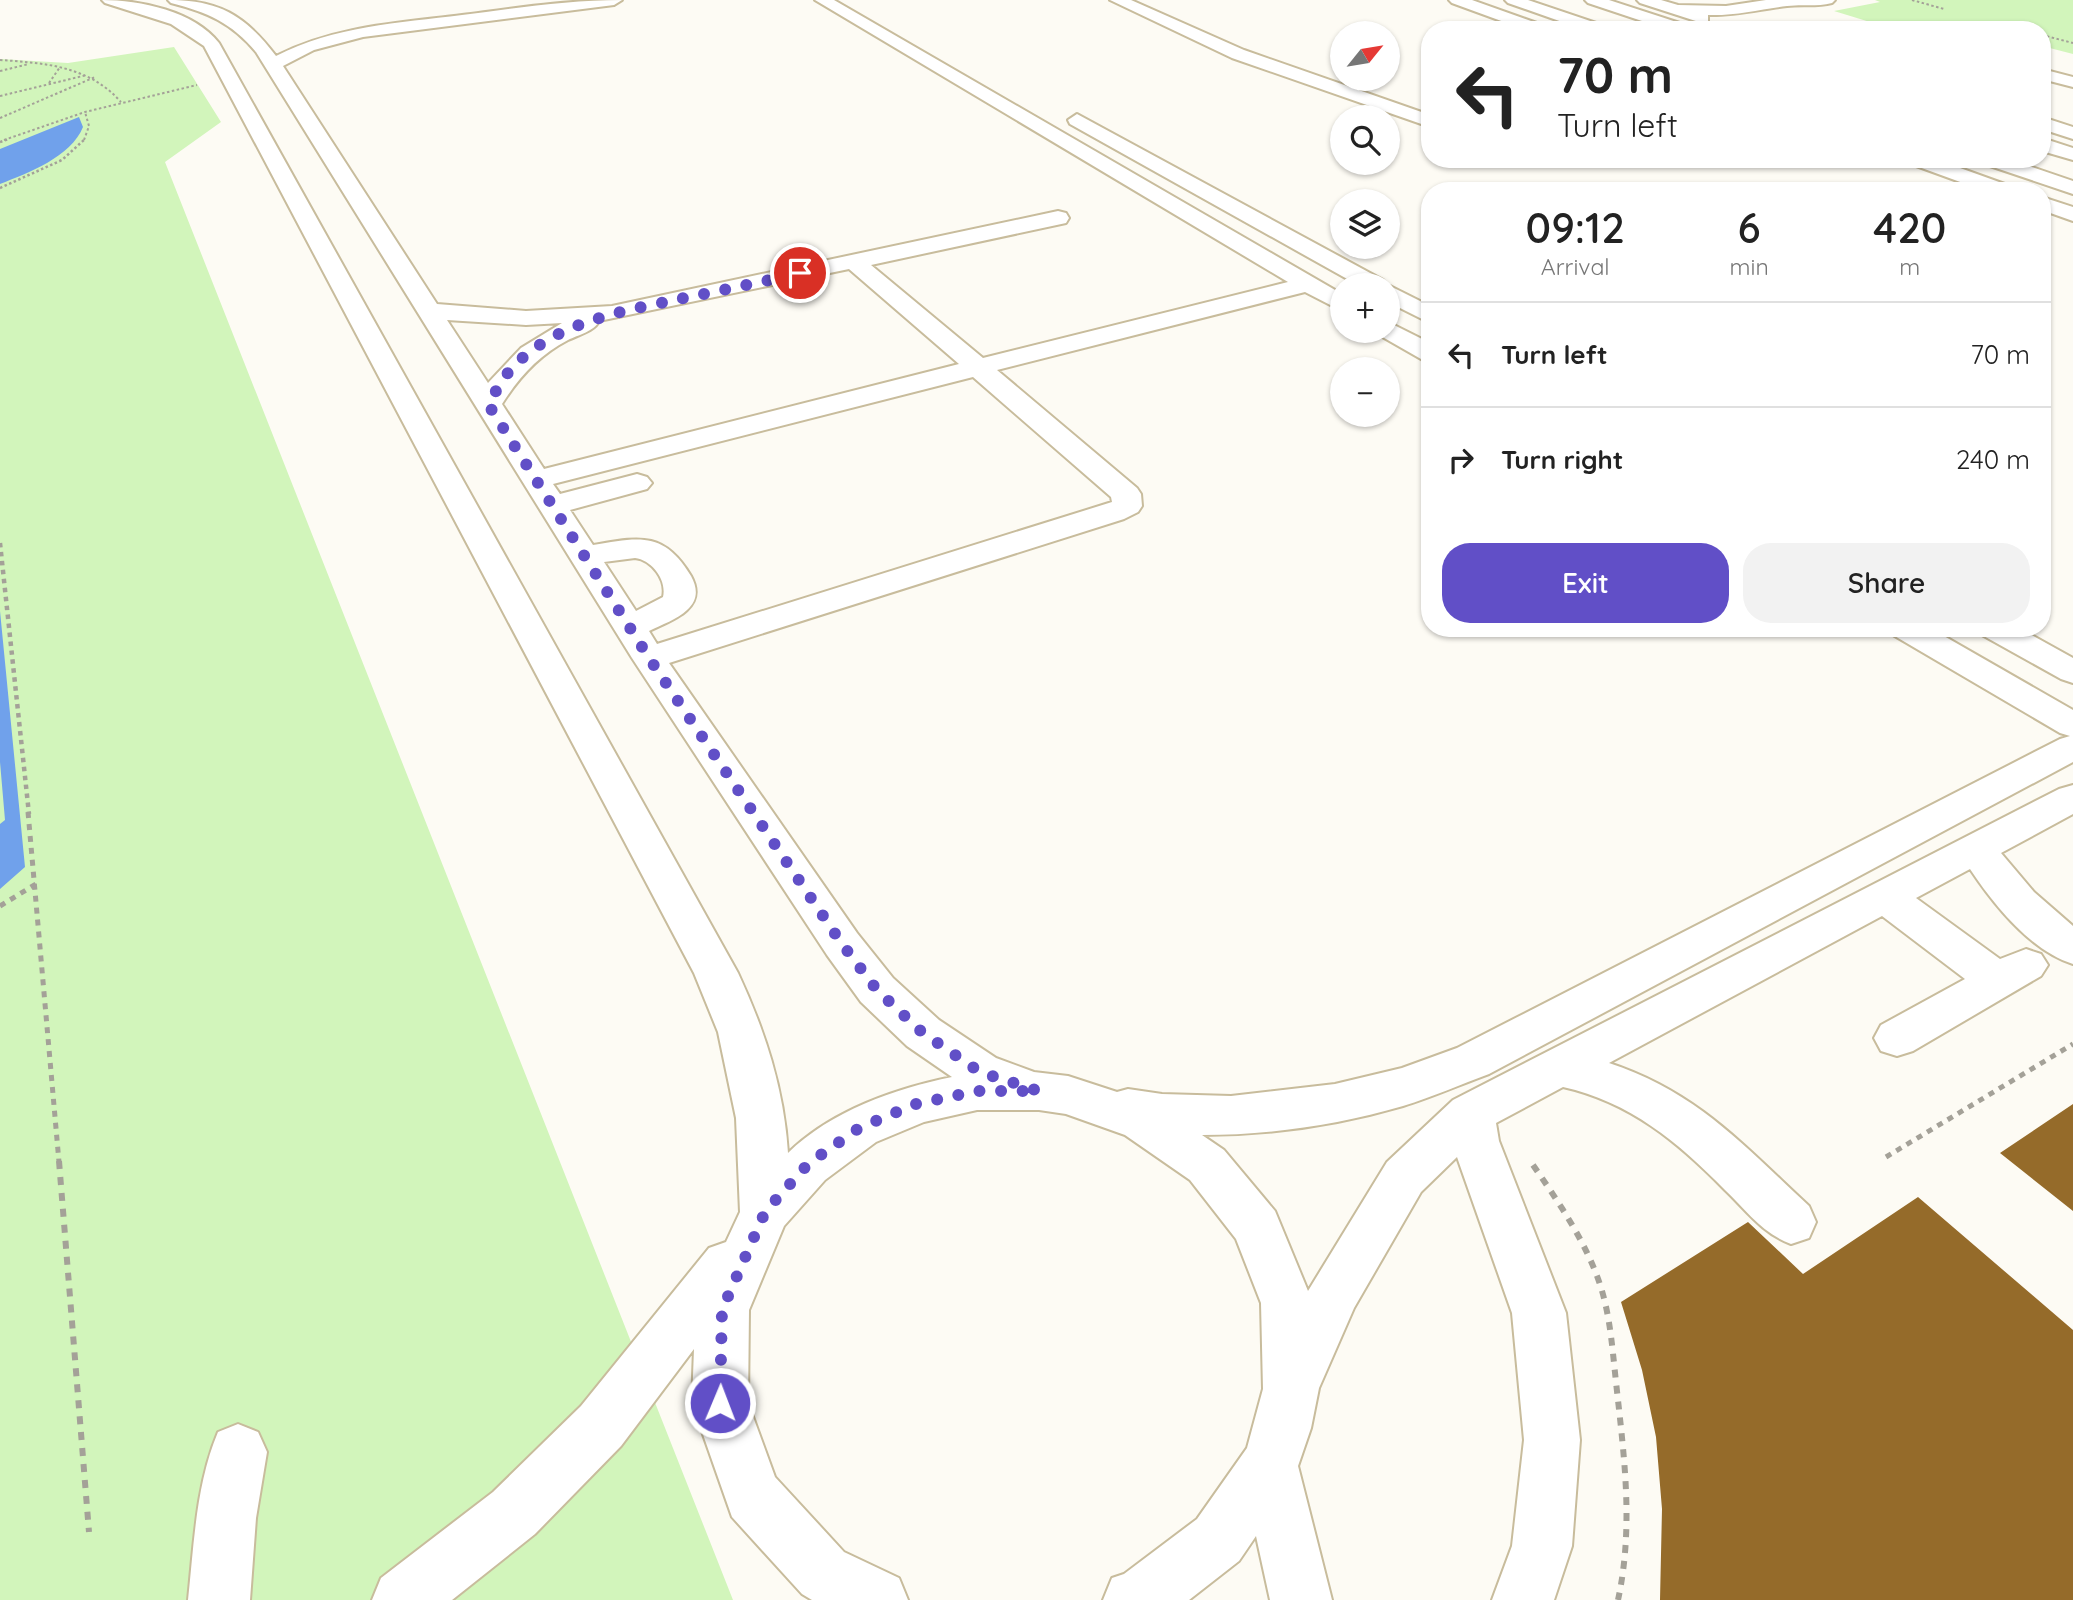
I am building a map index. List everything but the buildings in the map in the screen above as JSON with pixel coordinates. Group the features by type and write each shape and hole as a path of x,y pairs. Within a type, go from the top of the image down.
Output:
{"street":[{"path":"110,0 179,21 211,43 716,974 743,1035 757,1088 765,1147 760,1219 722,1310 720,1403 753,1496 822,1573 877,1600"},
{"path":"176,0 243,20 649,658 842,944 877,990 923,1033 980,1072 1142,1121 1207,1165 1257,1227 1287,1303 1291,1389"},
{"path":"299,31 361,26 560,0"},
{"path":"273,64 308,46 363,32 614,0"},
{"path":"823,0 1330,297"},
{"path":"1118,0 1238,54 1421,118"},
{"path":"1457,0 1516,21"},
{"path":"1513,0 1575,21"},
{"path":"1593,0 1658,21"},
{"path":"1645,0 1712,21"},
{"path":"1677,10 1726,11 1793,1 1827,0"},
{"path":"1744,21 1750,15 1793,1"},
{"path":"2051,63 2073,66"},
{"path":"2051,76 2073,82"},
{"path":"1065,113 1353,273"},
{"path":"2051,126 2073,133"},
{"path":"2051,147 2073,154"},
{"path":"1941,168 1980,182"},
{"path":"2014,168 2073,188"},
{"path":"2051,206 2073,214"},
{"path":"429,311 526,318 612,313 1058,218"},
{"path":"649,658 1113,513 1127,506 1126,494 854,262"},
{"path":"545,492 979,368 1308,284"},
{"path":"1400,299 1421,311"},
{"path":"488,404 512,368 534,350 562,333 612,313"},
{"path":"1400,337 1421,349"},
{"path":"545,492 637,483"},
{"path":"585,555 638,549 655,553 665,561 681,585 680,598 675,604 631,628"},
{"path":"1921,637 2073,725"},
{"path":"2010,637 2073,672"},
{"path":"403,1600 514,1513 601,1426 760,1219 808,1164 859,1128 916,1104 977,1091 1053,1093 1161,1115 1245,1114 1327,1105 1404,1086 1472,1061 2073,747"},
{"path":"1134,1600 1143,1597 1218,1540 1269,1466 1283,1428 1291,1389 1334,1293 1404,1177 1470,1114 2073,798"},
{"path":"1977,848 2009,893 2073,947"},
{"path":"1885,897 2012,973 1897,1038"},
{"path":"1559,1068 1595,1076 1660,1105 1688,1125 1791,1222"},
{"path":"1470,1114 1475,1141 1539,1313 1541,1325 1552,1440 1542,1546 1523,1600"},
{"path":"219,1600 226,1518 239,1452"},
{"path":"1269,1466 1301,1600"}],"path":[{"path":"1912,0 1944,9"},
{"path":"2051,37 2073,43"},
{"path":"0,60 60,67 95,77 111,88 121,102"},
{"path":"0,71 33,63"},
{"path":"49,83 60,67"},
{"path":"0,96 88,75"},
{"path":"0,118 95,77"},
{"path":"0,142 85,112 197,85"},
{"path":"0,187 35,174 78,149 91,130 91,121 85,112"},
{"path":"0,543 36,884 89,1532"},
{"path":"0,615 8,613"},
{"path":"0,906 36,884"},
{"path":"1886,1157 2073,1044"}],"green space":[{"path":"1875,0 2073,0 2073,54 2051,48 2051,21 1867,21 1834,11 1880,2"},
{"path":"174,47 221,122 165,162 733,1600 0,1600 0,59 68,63"}],"water":[{"path":"79,117 83,127 69,147 48,163 0,184 0,149"},
{"path":"0,611 25,867 0,889 0,824 5,820 0,762"}],"route":[{"path":"720,1403 722,1310 756,1227 765,1212 808,1164 859,1128 916,1104 977,1091 1039,1091 980,1072 923,1033 877,990 842,944 649,658 488,404 504,378 522,359 547,341 578,326 612,313 800,273"}]}
